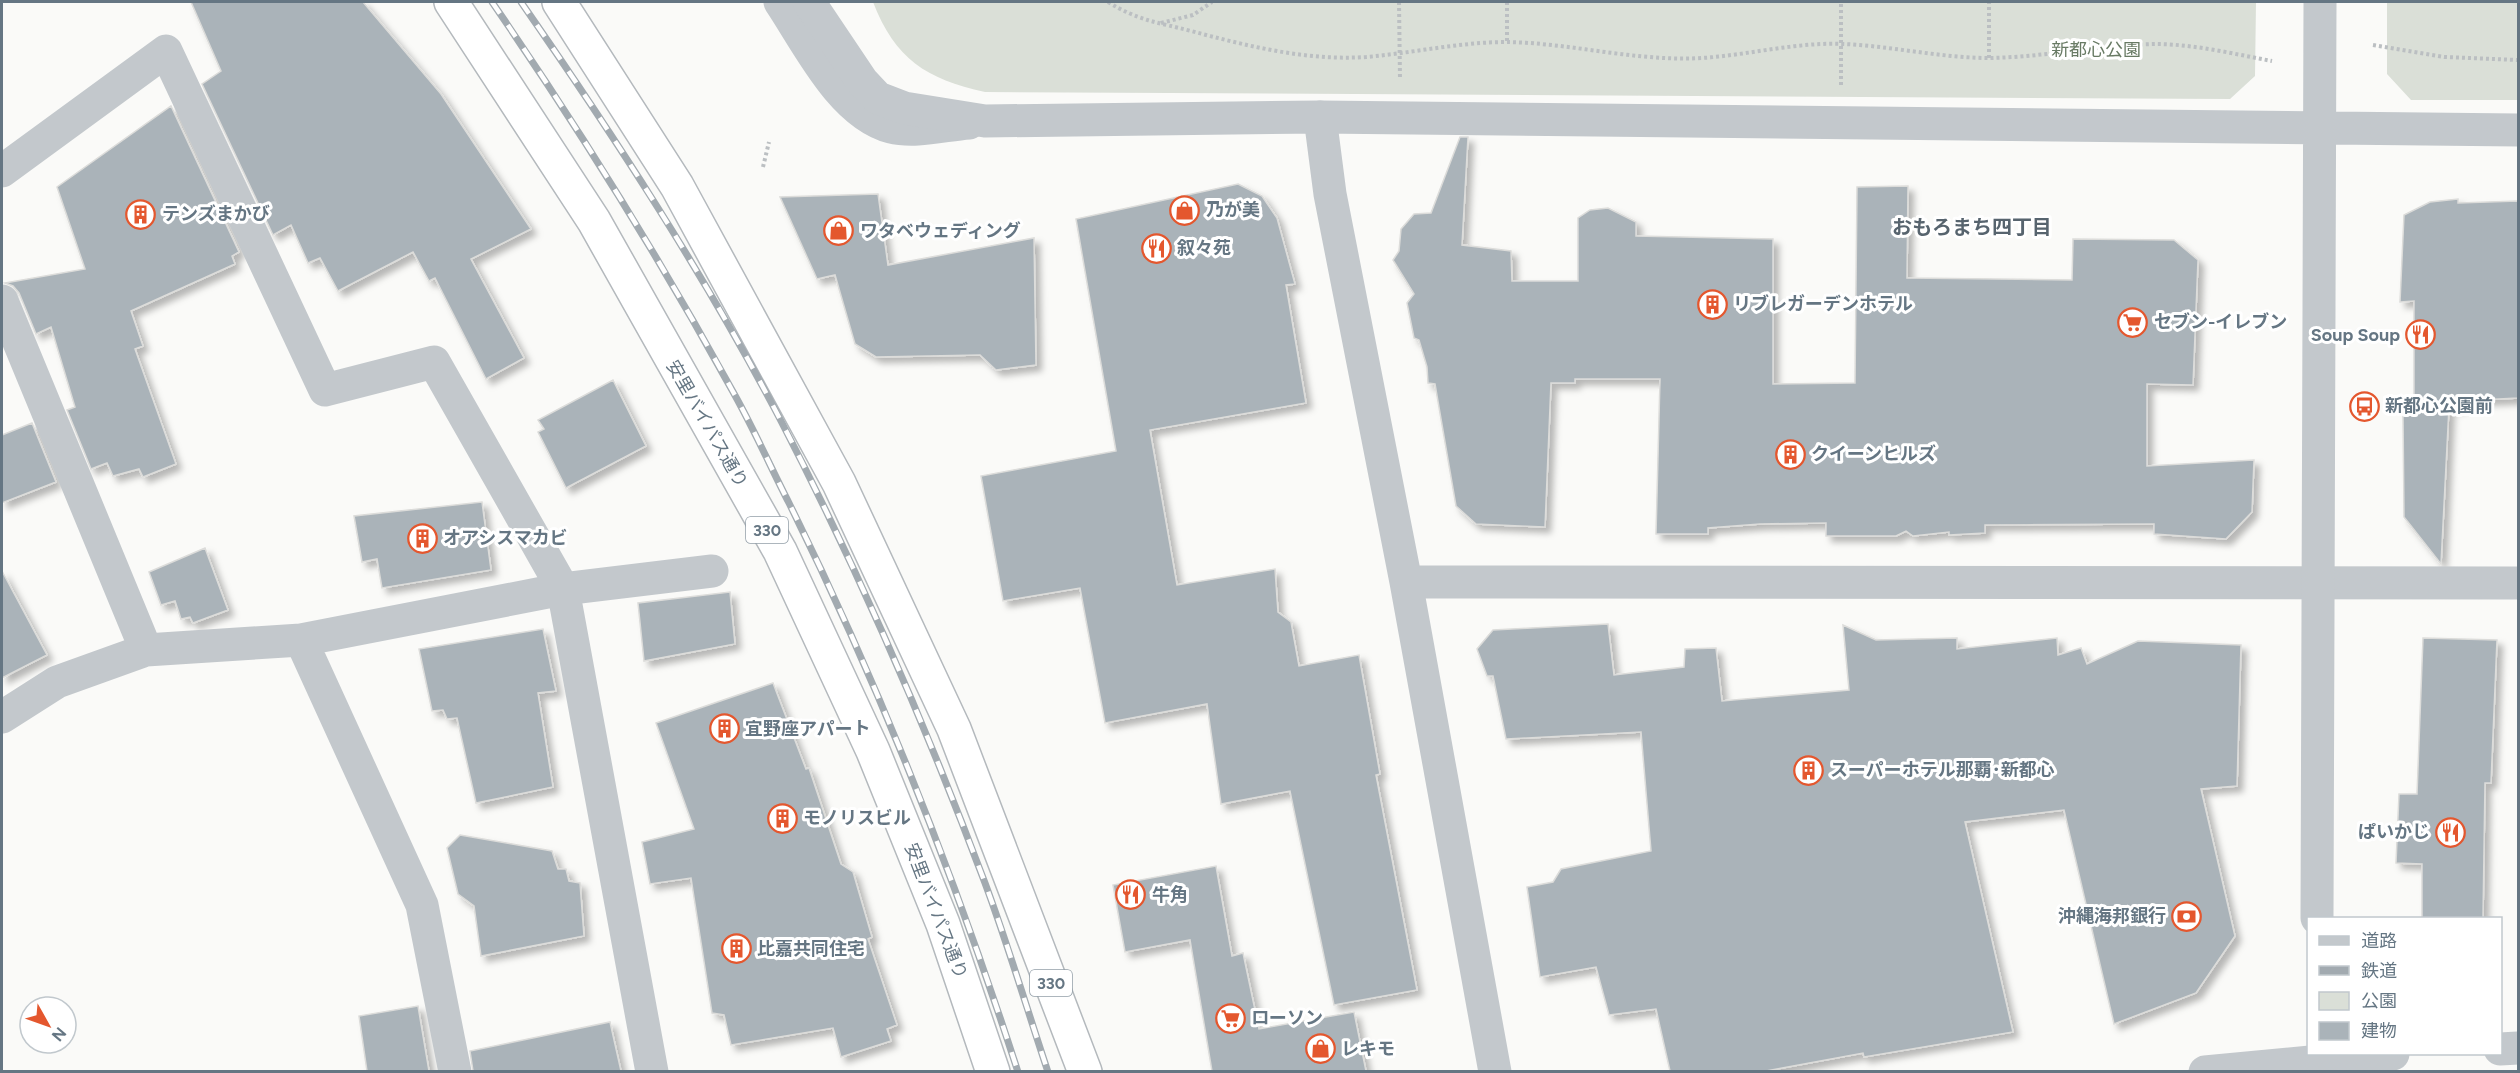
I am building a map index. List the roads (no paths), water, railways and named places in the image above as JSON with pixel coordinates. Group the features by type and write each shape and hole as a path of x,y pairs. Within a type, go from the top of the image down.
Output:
{"highway":[{"name":"安里バイパス通り","path":"451,2 594,220 780,551 873,751 943,924 993,1071"},
{"name":"330","path":"559,2 677,186 839,483 954,729 1085,1071"}],"street":[{"path":"780,2 845,99 865,115 891,127 921,128 985,121 1400,117 2518,130"},
{"path":"809,2 862,81 878,98 904,108 985,121"},
{"path":"2317,917 2320,582 2320,2"},
{"path":"2,171 166,51 325,390 434,362 563,589 652,1071"},
{"path":"1320,117 1330,194 1406,582 1495,1071"},
{"path":"2,301 146,650"},
{"path":"2,717 57,682 146,650 301,640 563,589 712,571"},
{"path":"1406,582 2518,583"},
{"path":"301,640 422,905 455,1071"},
{"path":"2502,1049 2518,1048"},
{"path":"2205,1071 2374,1055"}],"railway":[{"path":"492,2 556,97 647,242 754,432 822,572 885,712 942,855 1018,1072"},
{"path":"521,2 590,103 690,260 752,367 809,477 864,591 939,766 1010,953 1048,1072"}],"place":[{"name":"乃が美","path":"1185,210"},
{"name":"テンズまかび","path":"141,214"},
{"name":"ワタベウェディング","path":"839,231"},
{"name":"叙々苑","path":"1156,248"},
{"name":"リブレガーデンホテル","path":"1712,304"},
{"name":"セブン-イレブン","path":"2133,322"},
{"name":"Soup Soup","path":"2421,335"},
{"name":"新都心公園前","path":"2364,406"},
{"name":"クイーンヒルズ","path":"1790,454"},
{"name":"オアシスマカビ","path":"422,538"},
{"name":"宜野座アパート","path":"724,729"},
{"name":"スーパーホテル那覇･新都心","path":"1809,770"},
{"name":"モノリスビル","path":"782,818"},
{"name":"ぱいかじ","path":"2451,832"},
{"name":"牛角","path":"1131,895"},
{"name":"沖縄海邦銀行","path":"2187,916"},
{"name":"比嘉共同住宅","path":"736,949"},
{"name":"ローソン","path":"1230,1018"},
{"name":"レキモ","path":"1320,1049"}],"district":[{"name":"おもろまち四丁目","path":"1972,227"}],"park label":[{"name":"新都心公園","path":"2096,50"}]}
